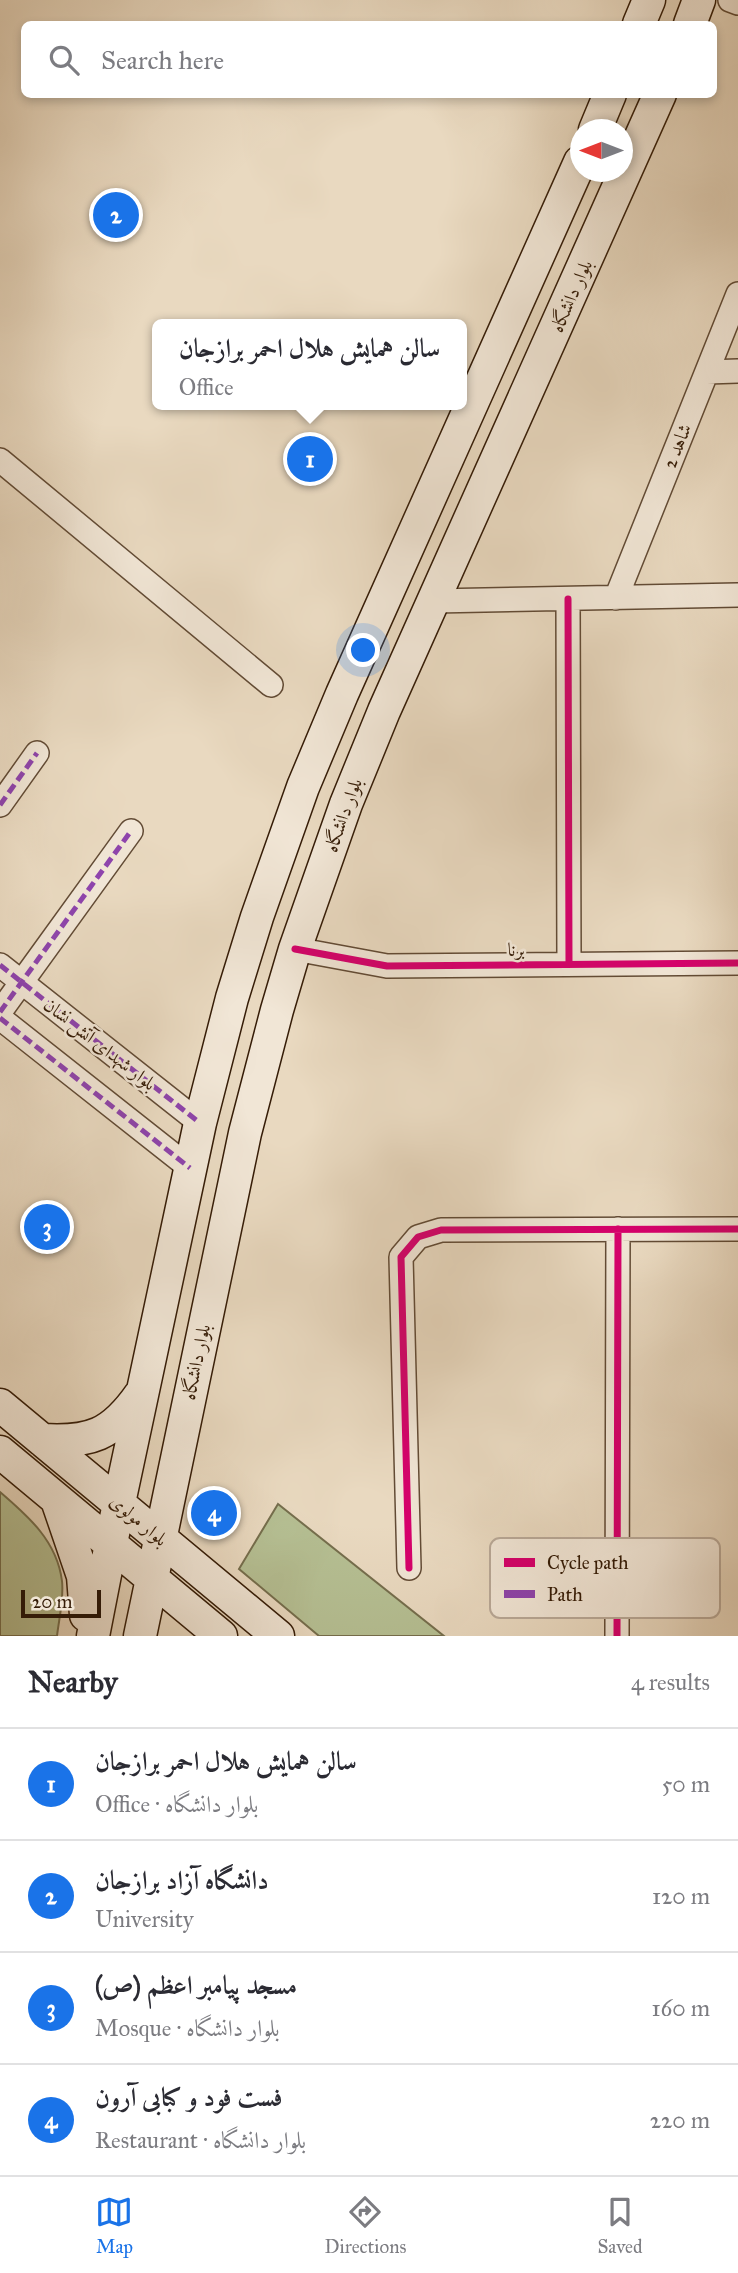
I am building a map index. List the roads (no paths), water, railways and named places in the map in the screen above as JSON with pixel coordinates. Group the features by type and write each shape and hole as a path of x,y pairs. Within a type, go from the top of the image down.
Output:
{"main road":[{"path":"640,21 649,0"},
{"path":"691,21 699,0"},
{"path":"600,119 608,98"},
{"name":"بلوار دانشگاه","path":"140,1636 245,1133 295,949 346,804 384,710 658,98"},
{"path":"93,1636 200,1123 232,998 257,917 303,787 341,694 571,182"},
{"path":"257,917 295,949"},
{"path":"43,1440 73,1442 101,1433 125,1416 143,1391"},
{"name":"بلوار مولوی","path":"0,1405 278,1636"},
{"name":"بلوار مولوی","path":"0,1452 221,1636"},
{"path":"56,1499 83,1576 88,1636"}],"street":[{"path":"730,0 738,3"},
{"name":"شاهد 2","path":"616,598 738,293"},
{"path":"707,372 738,371"},
{"path":"0,460 271,685"},
{"path":"435,601 738,594"},
{"path":"568,599 569,964"},
{"path":"0,805 37,753"},
{"path":"131,831 0,1015 190,1168"},
{"name":"برنا","path":"295,949 387,966 738,963"},
{"name":"بلوار شهدای آتش نشان","path":"0,965 200,1123"},
{"path":"617,1538 618,1229"},
{"path":"409,1568 401,1257 418,1237 441,1230 738,1229"},
{"path":"617,1618 617,1636"}],"place":[{"name":"دانشگاه آزاد برازجان","path":"116,215"},
{"name":"سالن همایش هلال احمر برازجان","path":"310,459"},
{"name":"مسجد پیامبر اعظم (ص)","path":"47,1227"},
{"name":"فست فود و کبابی آرون","path":"214,1513"}]}
